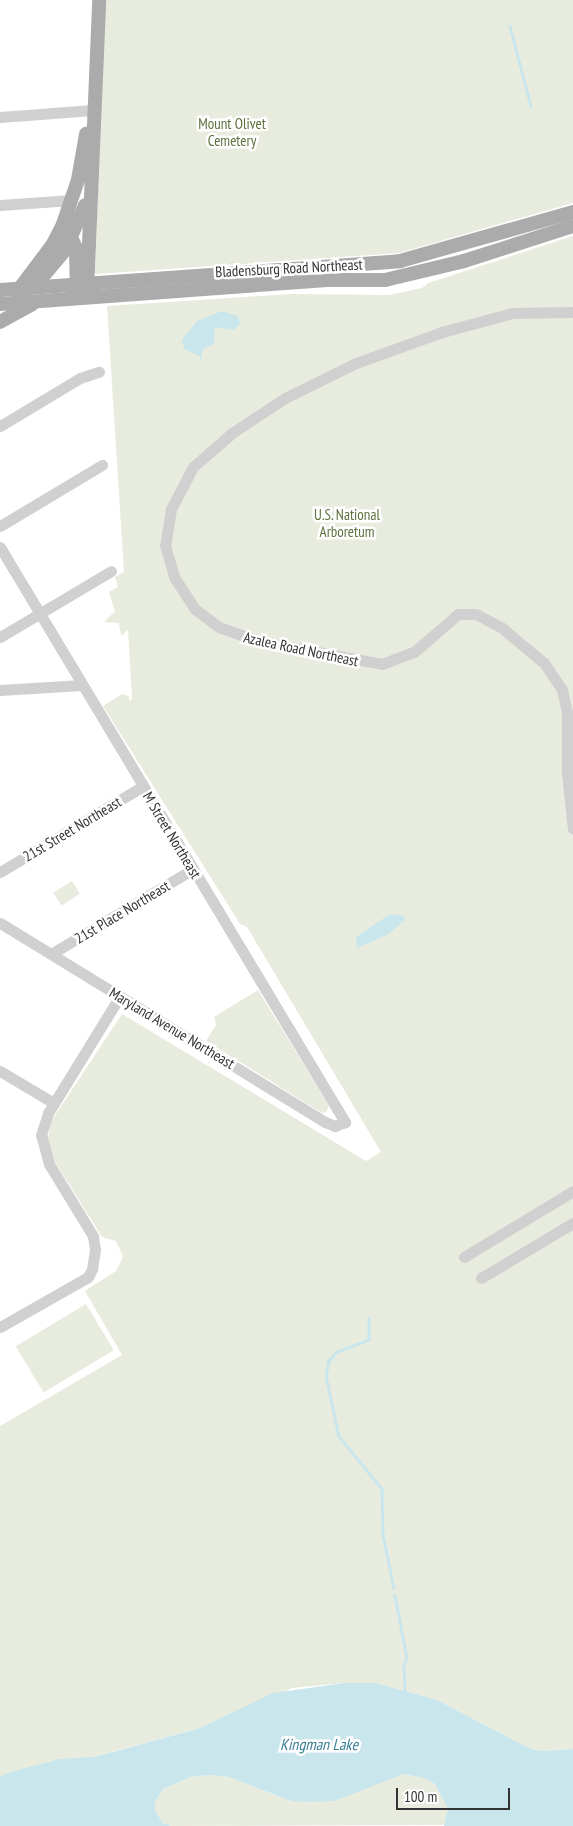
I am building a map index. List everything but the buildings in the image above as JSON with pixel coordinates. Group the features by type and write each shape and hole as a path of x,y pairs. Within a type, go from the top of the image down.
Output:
{"main road":[{"path":"82,291 91,188 99,0"},
{"path":"25,288 53,244 63,224 72,200 93,116"},
{"path":"2,306 56,263 72,238 91,188"},
{"name":"Bladensburg Road Northeast","path":"223,282 400,261 573,212"},
{"path":"63,224 72,238 82,291"},
{"name":"Bladensburg Road Northeast","path":"0,290 25,288 82,291 223,282 403,277 573,226"},
{"name":"Bladensburg Road Northeast","path":"2,306 35,302 82,291"},
{"path":"0,322 35,302"}],"street":[{"path":"0,117 93,116"},
{"path":"0,205 72,200"},
{"name":"Azalea Road Northeast","path":"573,312 512,313 456,328 356,363 290,395 232,434 193,467 172,509 165,545 174,577 195,609 219,627 258,641 382,664 414,652 450,618 461,613 479,615 502,628 544,663 562,690 567,712 567,773 573,830"},
{"path":"0,426 80,378 99,372"},
{"path":"0,526 102,465"},
{"name":"M Street Northeast","path":"0,547 345,1122"},
{"path":"0,637 111,571"},
{"path":"0,690 82,685"},
{"name":"21st Street Northeast","path":"0,872 143,786"},
{"name":"21st Place Northeast","path":"51,954 193,869"},
{"name":"Maryland Avenue Northeast","path":"0,923 325,1122 335,1126 345,1122"},
{"path":"0,1327 88,1277 94,1261 93,1236 43,1148 42,1127 54,1103 120,996"},
{"path":"0,1071 54,1103"},
{"path":"464,1257 573,1191"},
{"path":"481,1278 569,1226"}],"green space":[{"name":"Mount Olivet Cemetery","path":"105,0 573,0 573,203 399,253 95,274"},
{"name":"U.S. National Arboretum","path":"573,236 573,1749 541,1751 529,1748 437,1700 376,1683 344,1683 292,1688 200,1728 93,1757 51,1761 0,1777 0,1426 122,1355 85,1291 116,1271 123,1257 116,1241 102,1237 52,1157 48,1137 52,1120 122,1014 366,1161 381,1152 247,927 240,924 103,706 122,694 129,696 129,701 132,699 128,630 121,636 119,623 104,622 115,611 109,592 118,587 115,577 124,572 107,306 291,294 389,295 422,288 428,283"},
{"path":"72,881 80,894 61,905 53,893"},
{"path":"258,990 329,1106 326,1112 322,1113 206,1041 216,1025 214,1017"},
{"path":"86,1304 114,1350 44,1393 16,1346"},
{"path":"404,1774 424,1778 435,1784 448,1809 446,1825 171,1826 163,1823 155,1811 155,1802 163,1789 191,1777 209,1775 229,1777 291,1801 374,1785"}],"water":[{"path":"222,311 238,316 240,324 234,330 215,327 214,344 203,349 201,361 199,356 184,349 182,340 197,321"},
{"path":"390,914 404,916 405,920 387,935 357,948 356,937"},
{"name":"Kingman Lake","path":"344,1683 376,1683 437,1700 529,1748 541,1751 573,1749 573,1826 444,1826 448,1809 435,1784 424,1778 404,1774 334,1801 310,1802 291,1801 229,1777 209,1775 191,1777 163,1789 155,1802 155,1811 163,1823 171,1826 0,1826 0,1777 7,1773 59,1759 93,1757 200,1728 273,1693"}],"waterway":[{"path":"510,26 531,106"},
{"path":"369,1318 369,1340 337,1352 329,1361 326,1376 339,1436 382,1489 383,1535 394,1588"},
{"path":"395,1595 407,1658 404,1665 405,1690"}]}
